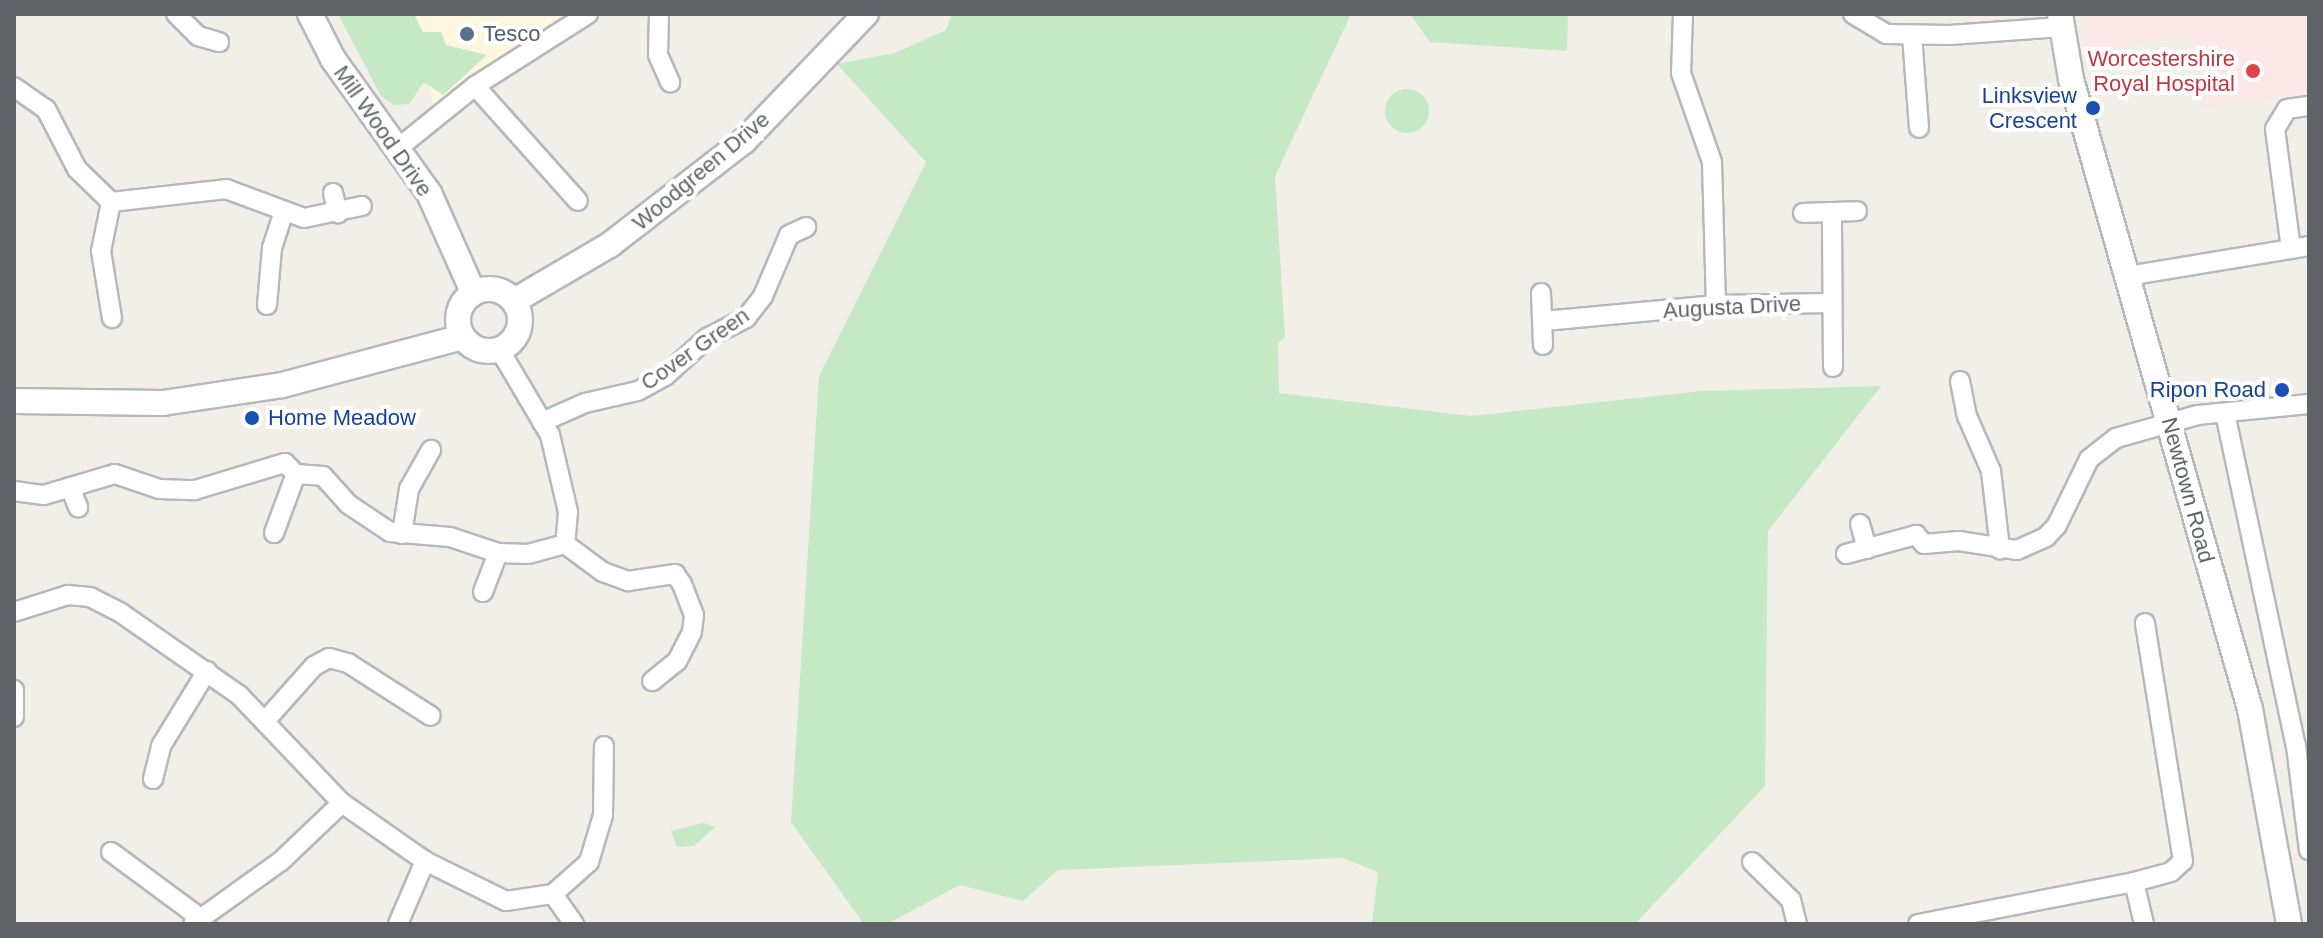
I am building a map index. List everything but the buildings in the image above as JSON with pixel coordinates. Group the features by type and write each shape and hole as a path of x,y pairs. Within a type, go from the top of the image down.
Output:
{"main road":[{"name":"Mill Wood Drive","path":"310,14 333,59 429,193 473,292"},
{"name":"Woodgreen Drive","path":"514,301 611,244 744,141 866,14"},
{"name":"Newtown Road","path":"2061,20 2128,276 2250,709 2289,924"},
{"path":"14,401 163,403 282,385 462,337 485,351 504,348 520,323 514,301 496,289 473,292 458,311 462,337"}],"street":[{"path":"176,14 180,23 198,36 219,42"},
{"path":"397,149 475,86 588,14"},
{"path":"659,14 658,55 670,82"},
{"path":"1683,14 1681,73 1712,162 1716,305"},
{"path":"1853,14 1872,30 1912,35 2061,20"},
{"path":"1912,35 1919,128"},
{"path":"475,86 578,201"},
{"path":"14,87 46,109 77,169 111,202"},
{"path":"2128,276 2300,248 2275,129 2287,109 2309,106"},
{"path":"111,202 226,189 266,202 283,214 304,218 362,206"},
{"path":"333,193 338,213"},
{"path":"111,202 101,251 112,318"},
{"path":"1803,213 1857,211"},
{"name":"Augusta Drive","path":"1544,321 1716,305 1830,303 1832,212"},
{"path":"267,305 272,248 283,214"},
{"name":"Cover Green","path":"542,422 585,403 638,391 665,376 707,338 746,318 763,296 789,235 806,227"},
{"path":"1541,293 1543,345"},
{"path":"1830,303 1833,367"},
{"path":"504,348 505,359 542,422 568,512 565,544"},
{"path":"1960,381 1967,416 1991,471 2000,549"},
{"path":"1846,554 1916,535 1924,544 1959,541 2017,550 2046,537 2099,448 2170,422 2309,404"},
{"path":"2225,413 2309,850"},
{"path":"402,534 409,489 431,450"},
{"path":"14,491 44,495 115,474 159,489 195,490 285,463 296,474 323,476 377,528 402,534 450,537 498,553 528,554 565,544"},
{"path":"274,533 296,474"},
{"path":"70,487 78,507"},
{"path":"1860,524 1867,549"},
{"path":"565,544 603,572 628,581 675,574 682,584 694,615 692,632 677,661 652,681"},
{"path":"483,592 498,553"},
{"path":"14,612 68,595 90,597 207,671 266,720 342,803 425,861 506,901 553,894 589,862 603,815 604,746"},
{"path":"1918,924 1983,919 2171,872 2183,861 2145,623"},
{"path":"266,720 314,666 329,658 348,663 431,716"},
{"path":"153,779 161,746 207,671"},
{"path":"14,690 14,717"},
{"path":"111,852 196,920 281,861 342,803"},
{"path":"398,924 425,861"},
{"path":"1752,862 1791,900 1791,922"},
{"path":"2134,882 2144,924"},
{"path":"553,894 574,924"}],"shaded area":[{"path":"404,14 579,14 500,57 434,111 424,53"},
{"name":"Worcestershire Royal Hospital","path":"2083,14 2309,14 2309,92 2202,107 2191,34 2084,51"}],"green space":[{"path":"338,14 414,14 423,32 441,32 446,45 487,55 443,95 424,82 409,104 394,105 381,96"},
{"path":"952,14 1351,14 1275,176 1285,337 1278,343 1279,393 1471,416 1702,391 1881,386 1768,531 1765,786 1635,924 1372,924 1378,872 1342,858 1058,870 1023,901 960,885 887,924 864,924 791,822 819,376 926,162 837,64 895,53 946,30"},
{"path":"1410,14 1568,14 1567,51 1430,42"},
{"path":"1407,89 1423,95 1429,111 1423,127 1407,133 1391,127 1385,111 1391,95"},
{"path":"703,823 715,827 694,846 677,847 671,831"}],"place":[{"name":"Tesco","path":"467,34"},
{"name":"Worcestershire Royal Hospital","path":"2253,71"},
{"name":"Linksview Crescent","path":"2093,108"},
{"name":"Ripon Road","path":"2282,390"},
{"name":"Home Meadow","path":"252,418"}]}
